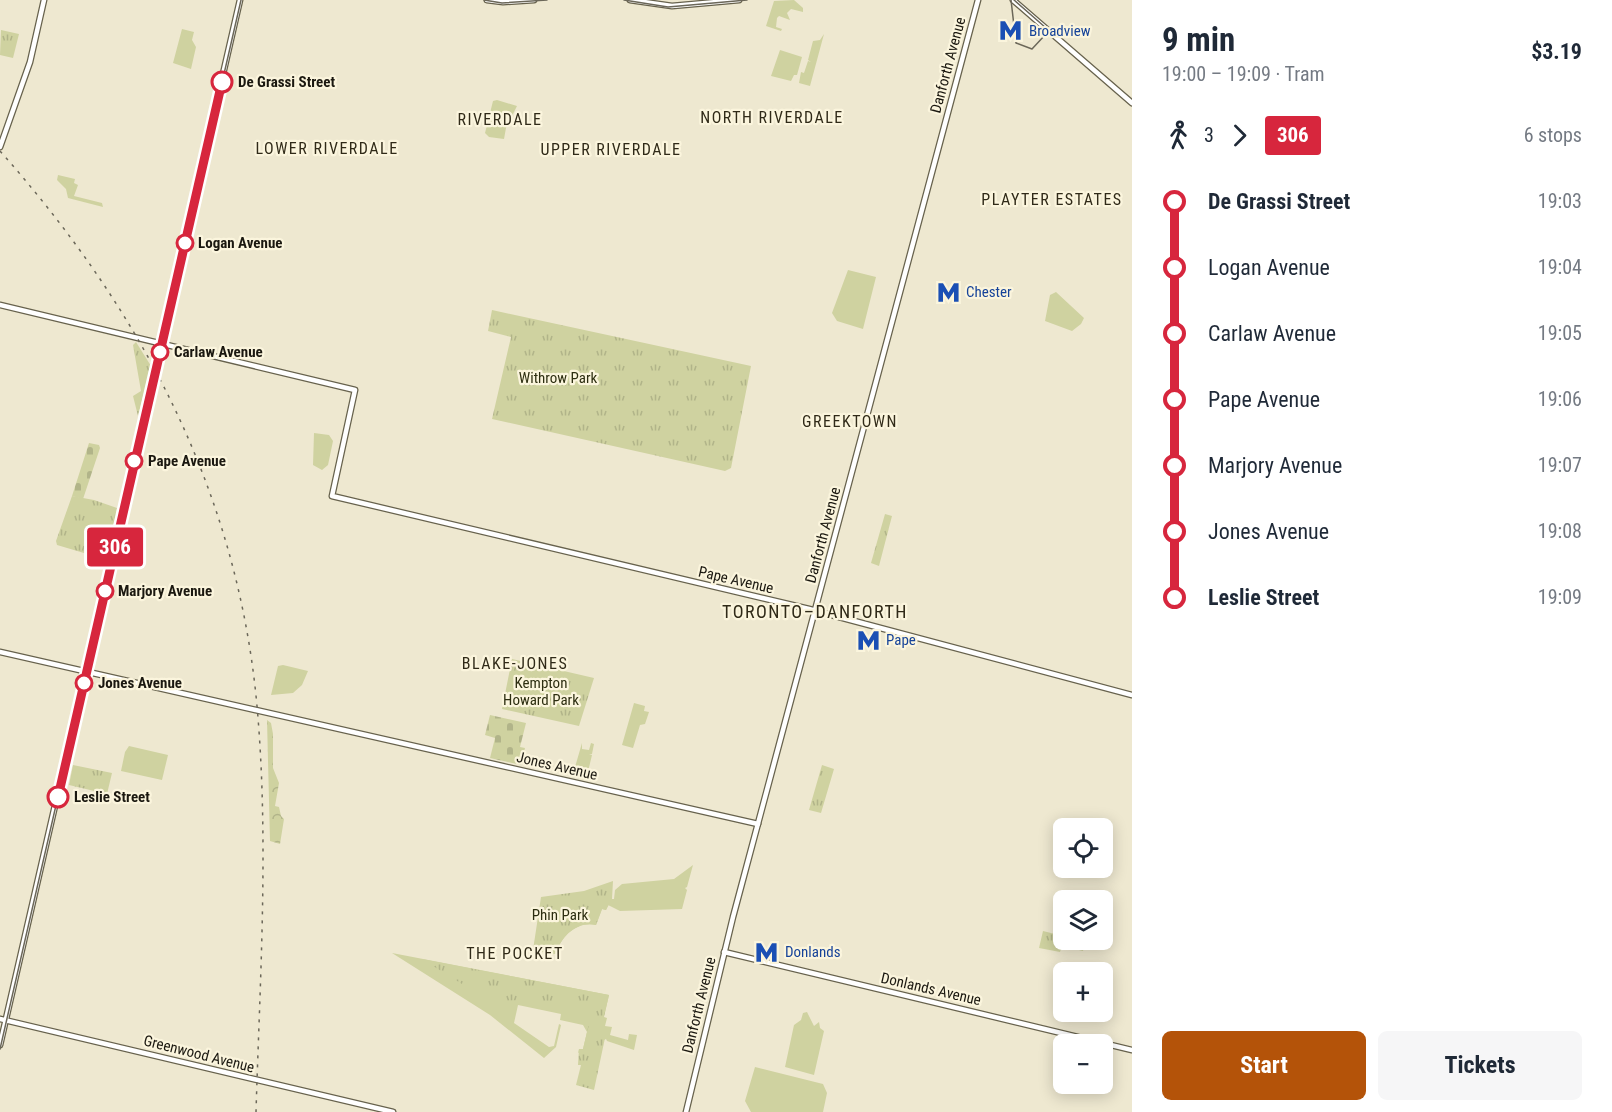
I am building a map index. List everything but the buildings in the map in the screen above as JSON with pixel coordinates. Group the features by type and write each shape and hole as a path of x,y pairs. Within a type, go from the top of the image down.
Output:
{"main road":[{"path":"0,147 30,62 44,0"},
{"path":"0,1045 3,1019 86,672 240,0"},
{"path":"487,0 534,0"},
{"path":"630,0 672,6 739,0"},
{"name":"Danforth Avenue","path":"686,1112 724,952 978,0"},
{"path":"1013,0 1132,103"},
{"path":"0,305 161,344"},
{"name":"Pape Avenue","path":"161,344 355,390 332,496 815,611 1132,695"},
{"name":"Jones Avenue","path":"0,652 758,824"},
{"name":"Donlands Avenue","path":"724,952 1132,1050"},
{"name":"Greenwood Avenue","path":"3,1019 393,1112"}],"green space":[{"path":"794,0 803,8 803,12 791,9 787,13 790,20 779,16 776,27 782,29 781,31 766,26 774,1"},
{"path":"182,29 194,32 192,40 196,47 191,69 173,63"},
{"path":"1,30 19,34 13,58 0,55"},
{"path":"824,34 810,86 799,83 801,72 804,73 808,61 811,62 808,60 813,41 820,40"},
{"path":"780,50 802,57 797,75 794,75 791,81 771,76"},
{"path":"493,101 517,106 506,128 504,139 489,137 485,133"},
{"path":"58,175 75,179 74,183 78,185 74,196 102,203 103,207 68,198 66,189 57,180"},
{"path":"848,270 876,277 863,329 837,321 832,313"},
{"path":"1056,292 1084,318 1081,324 1072,331 1045,321 1050,295"},
{"name":"Withrow Park","path":"492,310 751,366 731,468 725,471 492,419 511,337 488,331"},
{"path":"136,342 151,366 138,416 133,396 141,391 133,345"},
{"path":"314,433 329,435 333,441 328,465 322,470 313,465"},
{"path":"89,443 99,445 100,448 83,499 72,496"},
{"path":"72,496 94,500 117,508 113,528 101,525 94,556 57,545 56,541"},
{"path":"885,514 892,516 879,566 871,563"},
{"name":"Kempton Howard Park","path":"512,659 594,678 579,726 502,709"},
{"path":"283,665 308,671 302,685 293,693 271,695 278,666"},
{"path":"634,703 645,706 644,711 649,712 645,724 640,725 633,748 622,745"},
{"path":"490,715 526,723 520,747 525,748 521,765 490,758 495,738 485,735"},
{"path":"267,720 271,723 273,768 279,783 275,806 279,807 284,819 280,844 270,841"},
{"path":"582,743 582,749 589,750 591,743 594,744 592,754 589,754 592,755 586,780 575,777 573,774"},
{"path":"129,746 168,755 162,780 121,771 125,752"},
{"path":"73,765 112,773 107,794 69,785"},
{"path":"822,765 834,769 821,813 809,810"},
{"path":"693,865 685,888 687,890 682,909 620,911 608,905 606,910 602,909 596,925 582,925 571,931 558,947 556,954 533,950 544,898 614,899 615,890 622,884 674,879"},
{"name":"Phin Park","path":"613,881 612,899 606,910 602,909 596,925 582,925 571,931 558,947 556,954 533,950 541,897 584,891"},
{"path":"1043,931 1053,934 1053,950 1061,950 1060,952 1039,948"},
{"path":"392,953 609,995 604,1017 607,1018 605,1026 612,1027 610,1035 628,1040 629,1034 637,1035 634,1050 606,1039 578,1053 579,1049 583,1049 587,1032 583,1025 560,1020 561,1014 518,1005 514,1023 549,1047 554,1046 559,1024 561,1025 556,1047 544,1058 490,1015"},
{"path":"422,959 609,995 599,1037 605,1038 594,1090 576,1085 581,1065 578,1065 579,1049 583,1049 591,1015 589,1010 570,1005 543,1006 523,1000 502,1001 485,992 470,989"},
{"path":"807,1012 814,1026 819,1022 820,1028 824,1031 814,1075 785,1067 794,1025 801,1020 803,1013"},
{"path":"755,1067 823,1084 827,1093 823,1112 751,1112 745,1101"}],"tram line":[{"path":"0,1049 241,0"},
{"path":"484,0 502,3 547,0"},
{"path":"624,0 668,7 747,0"},
{"path":"1011,0 1016,43 1032,49 1045,35 1046,28 1014,0"},
{"name":"306","path":"58,797 222,82"}],"railway":[{"path":"0,151 46,206 90,265 131,328 168,395 200,466 226,541 245,621 257,706 261,756 263,909 256,1112"}],"place":[{"name":"Broadview","path":"1011,31"},
{"name":"De Grassi Street","path":"222,82"},
{"name":"Logan Avenue","path":"185,243"},
{"name":"Chester","path":"948,292"},
{"name":"Carlaw Avenue","path":"160,352"},
{"name":"Pape Avenue","path":"134,461"},
{"name":"Marjory Avenue","path":"105,591"},
{"name":"Pape","path":"868,640"},
{"name":"Jones Avenue","path":"84,683"},
{"name":"Leslie Street","path":"58,797"},
{"name":"Donlands","path":"767,952"}],"district":[{"name":"NORTH RIVERDALE","path":"772,117"},
{"name":"RIVERDALE","path":"500,119"},
{"name":"LOWER RIVERDALE","path":"327,148"},
{"name":"UPPER RIVERDALE","path":"611,149"},
{"name":"PLAYTER ESTATES","path":"1052,199"},
{"name":"GREEKTOWN","path":"850,421"},
{"name":"TORONTO–DANFORTH","path":"815,612"},
{"name":"BLAKE-JONES","path":"515,663"},
{"name":"THE POCKET","path":"515,953"}]}
